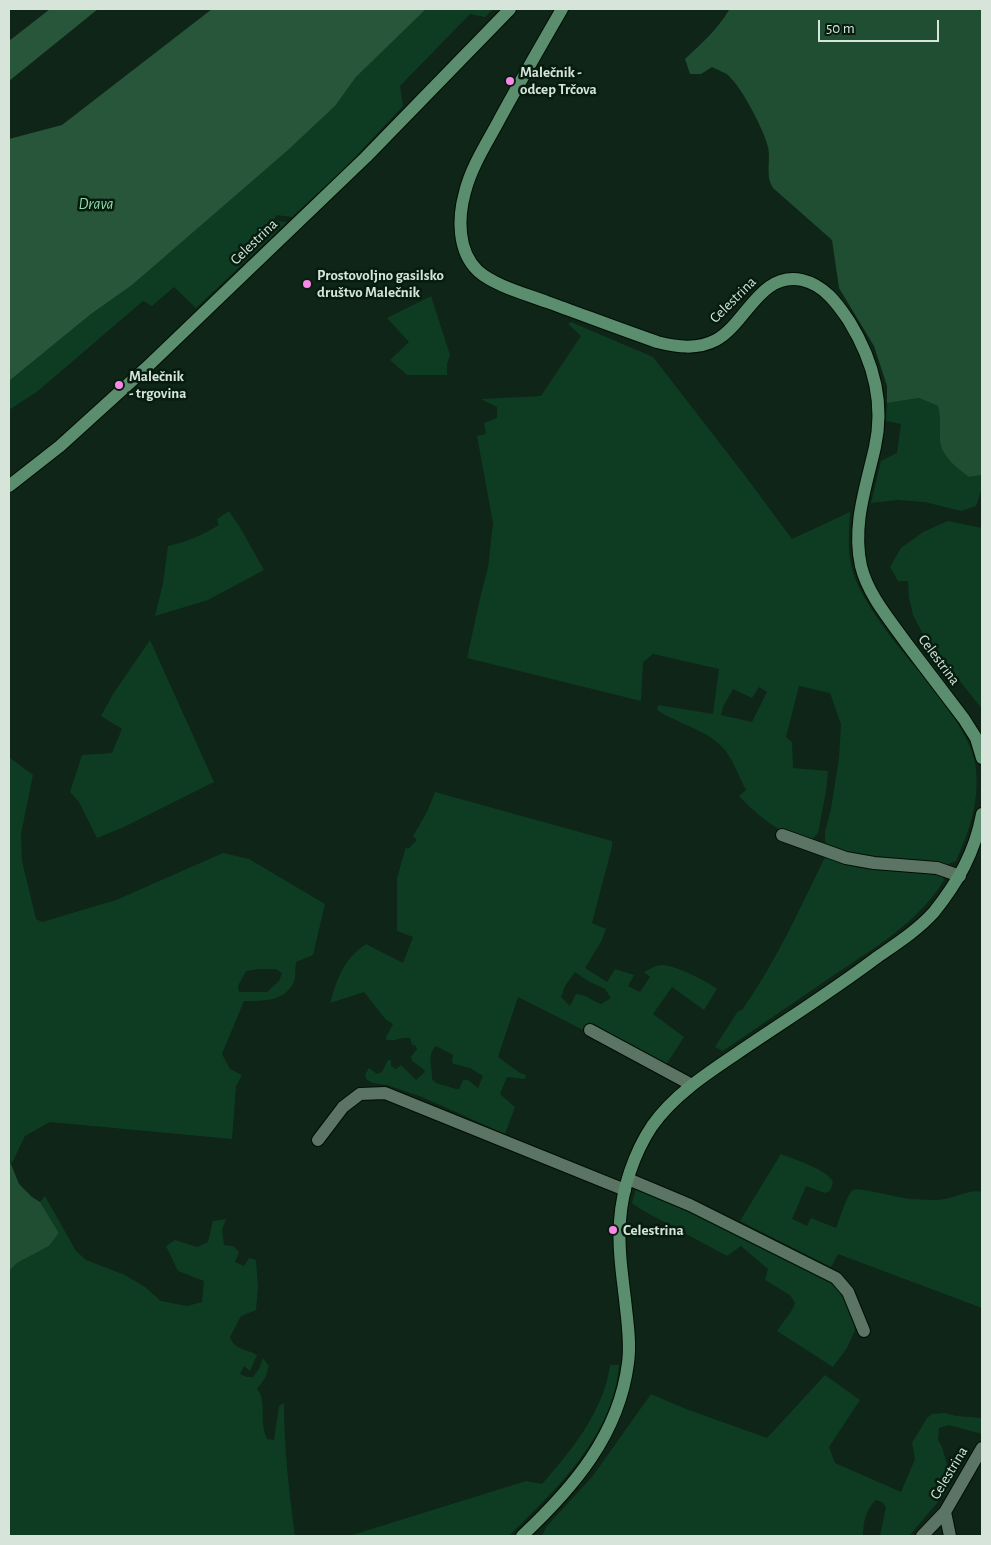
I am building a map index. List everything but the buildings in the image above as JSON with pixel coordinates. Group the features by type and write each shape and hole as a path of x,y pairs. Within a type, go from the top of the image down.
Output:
{"street":[{"name":"Celestrina","path":"9,486 60,446 146,368 366,157 510,9"},
{"name":"Celestrina","path":"562,9 486,144 465,192 460,217 460,231 469,260 478,270 491,279 519,292 657,342 680,347 693,347 715,340 733,325 756,297 776,283 800,280 814,284 824,290 833,299 854,329 873,373 879,400 876,445 859,517 857,543 862,568 881,608 964,719 976,738 982,758"},
{"path":"527,1534 557,1502 601,1445 624,1391 629,1361 629,1335 620,1249 620,1223 627,1184 636,1156 651,1127 661,1114 692,1086 855,973 932,914 960,876 975,845 982,822"},
{"path":"782,835 846,858 874,863 937,868 960,876"},
{"path":"590,1030 692,1086"},
{"path":"318,1140 342,1107 360,1094 385,1092 627,1184 690,1205 836,1278 848,1292 864,1331"},
{"name":"Celestrina","path":"922,1536 945,1512 982,1448"},
{"path":"945,1512 950,1536"}],"shaded area":[{"path":"426,9 493,9 485,17 470,14 400,86 403,106 342,171 292,217 276,215 274,221 287,222 196,308 174,287 152,306 143,301 38,391 9,410 9,381 91,314 132,285 287,151 335,106 356,77"},
{"path":"982,9 982,475 969,477 951,462 943,452 940,441 938,406 919,398 887,403 887,386 874,346 839,288 832,240 773,188 769,178 769,152 762,130 734,82 727,75 712,67 701,74 690,74 685,59 709,36 729,10"},
{"path":"431,296 450,355 447,364 447,375 407,375 390,360 409,342 387,318"},
{"path":"571,322 653,357 792,539 850,512 849,555 858,585 885,629 950,711 970,746 975,762 977,788 973,813 956,861 948,864 865,858 828,847 825,841 825,832 831,809 839,758 841,724 830,693 799,686 786,737 792,742 793,768 828,771 818,833 810,841 780,830 754,811 739,796 746,790 731,759 717,742 657,710 658,705 713,714 719,669 653,654 643,662 641,701 467,658 488,568 493,523 477,436 486,434 484,423 497,418 497,407 481,399 541,396 581,336 568,324","holes":["759,687 767,692 752,722 721,715 723,707 733,689 752,698"]},
{"path":"919,398 938,406 941,447 947,457 969,477 982,475 982,488 976,506 961,511 925,502 897,500 871,503 881,461 897,453 901,424 886,421 887,403"},
{"path":"229,511 264,570 208,600 155,616 163,583 168,546 194,538 213,529 219,525 217,519"},
{"path":"948,521 982,528 982,709 924,636 913,615 908,581 898,581 890,567 901,548 923,532"},
{"path":"150,640 214,782 124,827 97,838 79,802 70,792 82,755 112,753 122,729 101,716 113,694"},
{"path":"9,757 33,775 21,834 22,861 36,919 42,922 116,900 223,853 249,859 325,904 313,955 296,962 295,978 290,989 279,997 272,999 244,1001 222,1054 230,1069 242,1075 236,1086 232,1139 50,1122 25,1136 12,1163 9,1159","holes":["276,969 282,973 279,981 267,992 239,992 238,986 246,971"]},
{"path":"435,792 612,841 592,923 606,929 601,942 585,968 607,982 615,969 634,975 628,986 640,992 650,977 644,972 662,965 691,974 717,989 704,1010 672,987 653,1014 684,1037 666,1065 591,1034 518,997 498,1057 520,1073 526,1075 525,1079 507,1077 500,1094 515,1107 505,1134 422,1097 367,1080 365,1075 369,1068 377,1074 382,1072 388,1060 391,1060 391,1066 396,1069 401,1065 416,1080 425,1072 412,1061 411,1057 417,1049 416,1046 412,1045 410,1038 385,1039 393,1024 386,1020 364,992 330,1003 342,970 352,956 366,944 403,963 413,937 397,931 397,878 406,847 408,849 417,840 413,836 427,812","holes":["575,972 605,989 611,998 601,1004 576,994 570,1006 561,997 565,986","436,1046 453,1055 452,1062 454,1064 470,1068 483,1076 478,1088 468,1080 463,1080 459,1089 436,1083 432,1079 431,1058 431,1054"]},
{"path":"826,855 941,874 944,880 922,909 880,944 723,1051 715,1047 766,973"},
{"path":"781,1154 816,1168 832,1180 833,1184 830,1191 825,1193 806,1186 792,1219 807,1226 811,1218 836,1228 850,1193 856,1189 910,1199 932,1200 945,1199 977,1191 982,1192 982,1308 838,1254 831,1267 740,1221"},
{"path":"9,1159 19,1184 40,1202 59,1233 49,1246 17,1263 9,1271"},
{"path":"636,1189 647,1190 792,1257 842,1289 854,1313 855,1330 847,1348 833,1367 777,1331 795,1303 790,1295 765,1280 768,1269 741,1246 727,1256 642,1210 632,1203"},
{"path":"45,1196 76,1251 86,1260 125,1275 145,1287 161,1301 187,1306 202,1302 204,1281 178,1271 166,1246 175,1240 197,1247 208,1242 213,1221 226,1219 222,1230 224,1245 233,1246 239,1252 235,1262 244,1266 249,1258 256,1260 258,1287 256,1310 241,1316 230,1337 238,1347 257,1355 250,1371 244,1366 240,1374 253,1377 259,1369 263,1358 269,1366 265,1378 257,1389 262,1401 263,1426 267,1439 274,1440 279,1406 284,1403 287,1470 295,1536 9,1536 9,1271 17,1263 49,1246 59,1233 40,1202"},
{"path":"610,1365 619,1365 614,1391 606,1415 594,1438 563,1480 509,1536 349,1536 526,1481 542,1484 585,1429 601,1398 607,1382"},
{"path":"825,1375 860,1400 829,1447 835,1463 901,1492 915,1459 912,1443 927,1418 932,1414 945,1413 982,1418 982,1434 949,1425 939,1428 938,1440 942,1447 951,1479 949,1489 909,1536 880,1536 886,1507 882,1502 876,1500 866,1516 863,1536 542,1536 546,1527 592,1477 651,1394 686,1409 767,1438"}],"water":[{"path":"50,9 98,9 9,81 9,41"},
{"name":"Drava","path":"212,9 426,9 356,77 335,106 287,151 132,285 91,314 9,381 9,139 62,125"}],"place":[{"name":"Malečnik - odcep Trčova","path":"510,81"},
{"name":"Prostovoljno gasilsko društvo Malečnik","path":"307,284"},
{"name":"Malečnik - trgovina","path":"119,385"},
{"name":"Celestrina","path":"613,1230"}]}
